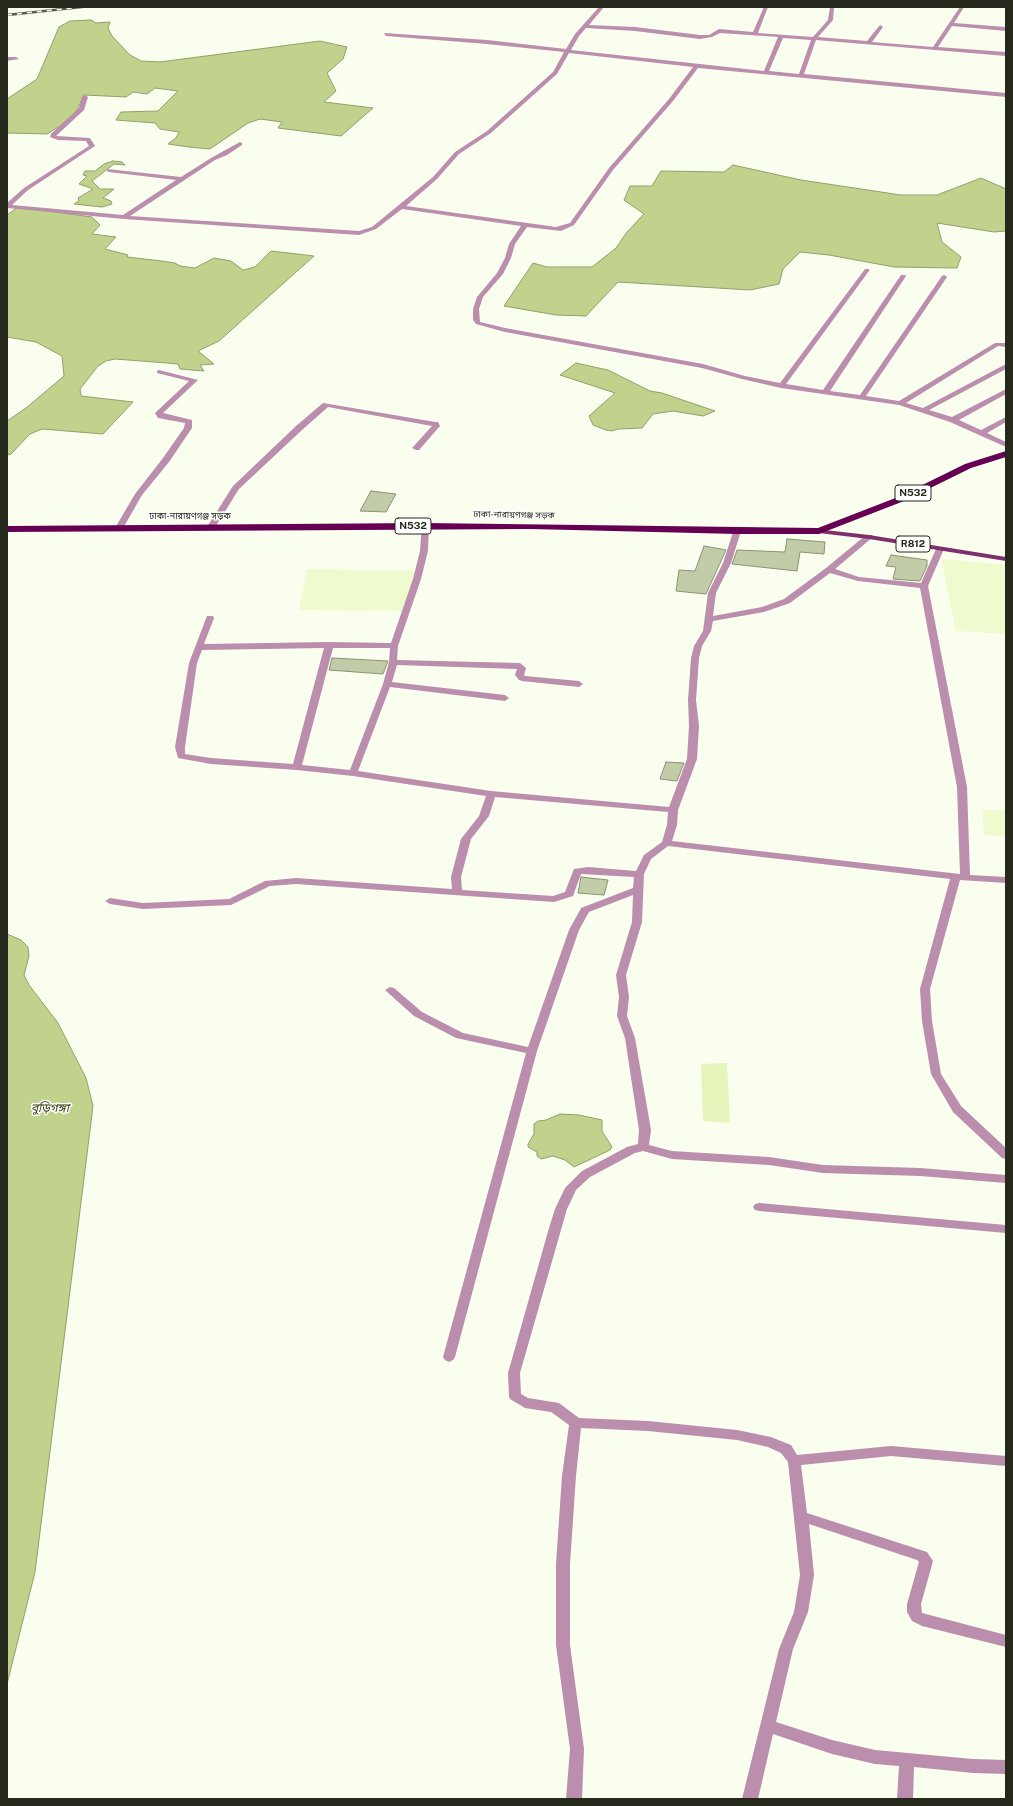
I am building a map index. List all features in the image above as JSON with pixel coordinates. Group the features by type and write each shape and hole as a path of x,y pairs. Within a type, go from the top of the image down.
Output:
{"highway":[{"name":"ঢাকা-নারায়ণগঞ্জ সড়ক","path":"7,529 530,526 737,531 819,531 901,499 968,466 1006,454"}],"main road":[{"name":"R812","path":"819,531 869,537 1006,559"}],"street":[{"path":"7,206 124,217 359,233 374,228 435,178 457,153 489,132 555,73 565,52 602,7"},
{"path":"755,34 766,7"},
{"path":"801,75 814,40 830,20 832,7"},
{"path":"934,49 962,7"},
{"path":"952,24 1006,29"},
{"path":"585,26 635,29 700,37 710,36 719,31 814,40 1006,54"},
{"path":"868,44 880,27"},
{"path":"386,34 487,42 697,66 1006,95"},
{"path":"766,72 781,37"},
{"path":"7,59 16,59"},
{"path":"401,207 556,229 561,229 572,224 611,169 671,100 697,66"},
{"path":"7,206 26,189 92,146 88,139 58,138 53,137 52,135 82,109 85,97"},
{"path":"124,217 181,179 240,144"},
{"path":"109,170 181,179"},
{"path":"525,225 512,244 508,258 500,274 480,297 476,309 476,320 478,323 505,330 703,366 744,378 781,386 900,403 953,420 983,432 1006,444"},
{"path":"781,386 867,270"},
{"path":"825,393 904,276"},
{"path":"862,397 944,277"},
{"path":"900,403 997,344 1006,345"},
{"path":"924,410 1006,366"},
{"path":"119,528 139,494 166,460 188,428 188,422 161,416 159,413 194,380 159,372"},
{"path":"953,420 1006,391"},
{"path":"211,527 236,488 298,428 326,405 435,424 436,426 416,448"},
{"path":"983,432 1006,419"},
{"path":"353,773 387,684 393,662 394,646 419,572 424,551 425,526"},
{"path":"643,1147 645,1130 630,1038 622,1016 624,997 621,975 637,922 639,874 647,857 666,843 672,825 673,810 692,759 694,741 692,700 694,666 698,646 707,631 712,593 727,563 737,531"},
{"path":"709,619 764,609 787,601 829,570 869,537"},
{"path":"940,549 924,586 962,787 961,877 925,990 927,1021 936,1074 957,1109 1006,1154"},
{"path":"829,570 858,579 924,586"},
{"path":"210,618 193,663 180,747 181,756 211,761 297,767 353,773 491,794 673,810"},
{"path":"200,647 329,645 394,646"},
{"path":"297,767 312,705 329,645"},
{"path":"393,662 520,666 522,668 520,677 579,684"},
{"path":"387,684 505,698"},
{"path":"457,892 456,877 466,839 484,816 491,794"},
{"path":"666,843 961,877 1006,880"},
{"path":"110,901 143,906 231,902 268,883 296,881 554,899 569,894 577,872 588,870 639,874"},
{"path":"449,1357 532,1051 574,930 585,910 638,890"},
{"path":"390,990 418,1014 460,1036 532,1051"},
{"path":"750,1799 786,1649 801,1612 806,1575 794,1460 786,1449 771,1442 737,1435 648,1426 576,1423 554,1407 526,1403 515,1396 514,1373 561,1209 571,1188 586,1174 631,1150 643,1147 672,1155 769,1161 823,1169 920,1172 1006,1179"},
{"path":"759,1207 1006,1229"},
{"path":"574,1799 577,1749 563,1645 563,1564 569,1476 576,1423"},
{"path":"794,1460 891,1451 1006,1461"},
{"path":"801,1516 922,1556 926,1562 914,1604 914,1612 917,1617 922,1620 987,1635 1006,1641"},
{"path":"768,1726 832,1746 868,1755 907,1760 1006,1766"},
{"path":"905,1799 907,1760"}],"shaded area":[{"path":"941,559 1006,565 1006,634 956,631"},
{"path":"307,569 416,571 411,611 299,610"},
{"path":"982,810 1006,810 1006,836 984,835"},
{"path":"727,1063 730,1123 703,1121 701,1064"}],"water":[{"path":"91,20 96,23 110,22 108,28 112,36 130,55 141,61 160,62 320,41 347,47 343,59 327,73 336,91 324,102 373,108 341,136 278,128 282,122 260,119 248,123 210,149 168,144 176,138 179,132 160,129 155,123 116,120 121,112 158,111 178,91 155,88 147,94 133,92 126,97 84,95 76,112 60,126 47,134 7,133 7,99 37,79 59,27 70,21"},
{"path":"113,161 122,162 125,165 114,164 92,181 100,189 114,189 103,198 111,201 112,204 102,207 74,204 79,201 78,198 93,189 79,184 87,176 83,175 85,171 95,171 104,164"},
{"path":"733,165 801,180 901,195 937,195 981,178 1006,189 1006,231 994,232 937,223 942,242 961,257 957,268 894,267 829,255 800,252 783,269 779,284 750,290 618,282 586,316 556,315 504,306 533,263 547,267 592,267 616,248 627,232 644,214 624,200 630,186 652,186 661,171 724,172"},
{"path":"18,207 92,217 100,225 92,234 116,237 105,249 128,255 127,257 175,263 180,266 195,268 214,258 231,261 243,270 255,267 271,251 314,256 219,341 198,351 214,364 200,365 204,371 180,369 178,364 115,359 106,361 98,366 80,389 81,396 133,402 103,434 42,429 30,434 11,454 7,455 7,421 26,408 64,376 62,356 36,342 7,337 7,215"},
{"path":"576,363 608,370 650,391 662,393 715,411 703,416 673,411 653,414 642,428 618,429 612,431 606,430 593,425 589,416 615,393 560,375"},
{"name":"বুড়িগঙ্গা","path":"7,934 21,940 28,947 29,956 24,975 29,985 58,1023 86,1078 93,1106 35,1572 7,1684"},
{"path":"560,1114 579,1115 602,1120 602,1131 612,1147 610,1150 574,1167 565,1160 553,1156 541,1159 537,1156 537,1152 528,1147 528,1144 534,1134 534,1124 538,1121 546,1120"}],"building":[{"path":"371,491 396,494 386,512 360,511"},
{"path":"787,539 825,542 824,554 800,552 797,571 732,564 737,550 785,552"},
{"path":"704,546 726,550 706,594 676,591 679,570 695,571"},
{"path":"891,555 927,560 927,566 920,581 893,579 896,567 886,566"},
{"path":"332,658 388,661 383,674 329,670"},
{"path":"666,762 684,763 677,781 660,779"},
{"path":"581,877 608,880 604,895 578,893"}],"railway":[{"path":"7,15 82,7"}]}
